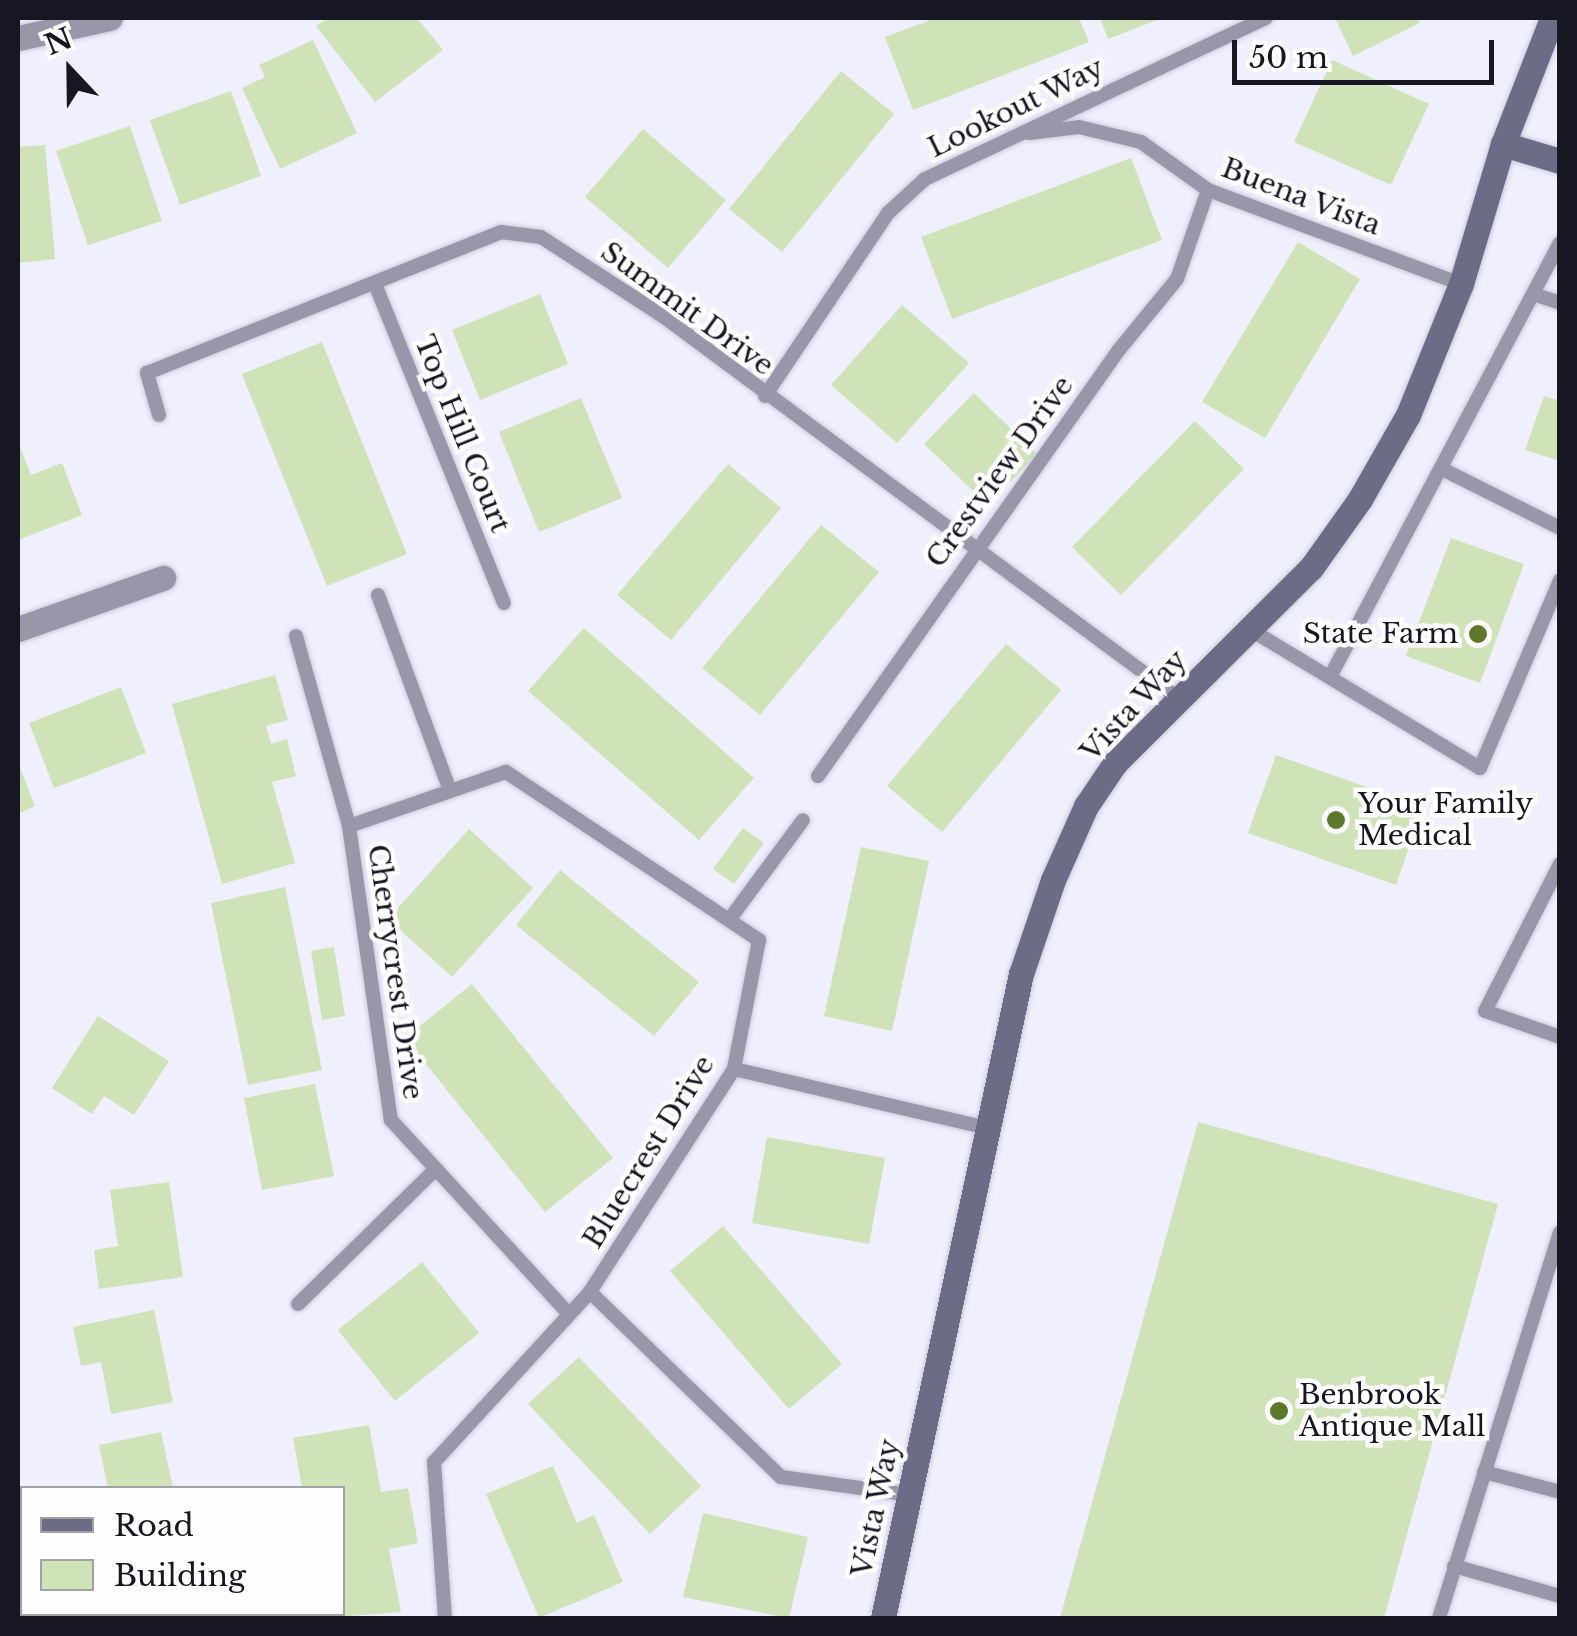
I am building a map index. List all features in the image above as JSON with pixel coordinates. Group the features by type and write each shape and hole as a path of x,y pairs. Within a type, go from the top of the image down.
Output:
{"street":[{"path":"18,38 110,18"},
{"name":"Vista Way","path":"883,1618 1021,974 1053,880 1086,806 1115,763 1312,568 1360,500 1408,415 1461,284 1504,144 1552,18"},
{"path":"1504,144 1560,160"},
{"path":"18,629 162,578"}],"lane":[{"name":"Lookout Way","path":"764,396 888,214 925,180 1266,18"},
{"name":"Buena Vista","path":"1014,135 1109,131 1141,142 1208,190 1461,284"},
{"name":"Crestview Drive","path":"818,776 977,546 1176,279 1208,190"},
{"name":"Summit Drive","path":"159,415 148,373 501,232 540,237 664,316 764,396 977,546 1178,698"},
{"path":"1330,677 1536,295 1560,243"},
{"name":"Top Hill Court","path":"375,284 504,603"},
{"path":"1536,295 1560,303"},
{"path":"1442,469 1560,528"},
{"path":"1251,630 1480,768 1560,580"},
{"path":"378,595 450,791"},
{"name":"Cherrycrest Drive","path":"296,636 348,826 391,1120 569,1314"},
{"name":"Bluecrest Drive","path":"348,826 506,772 760,940 734,1070 590,1292 434,1462 444,1618"},
{"path":"730,920 803,820"},
{"path":"1560,864 1486,1011 1560,1037"},
{"path":"734,1070 988,1128"},
{"path":"298,1304 436,1169"},
{"path":"1439,1618 1560,1233"},
{"path":"590,1292 780,1477 910,1496"},
{"path":"1484,1472 1560,1492"},
{"path":"1454,1566 1560,1596"}],"building":[{"path":"327,18 417,18 443,50 375,102 316,26"},
{"path":"936,18 1079,18 1089,42 913,110 885,37"},
{"path":"1100,18 1162,18 1108,39"},
{"path":"1335,18 1417,18 1420,23 1353,56"},
{"path":"313,40 357,133 280,169 242,88 265,77 259,65"},
{"path":"1332,60 1429,104 1391,185 1294,142"},
{"path":"841,71 894,114 782,252 729,209"},
{"path":"231,91 261,176 180,205 150,120"},
{"path":"130,126 162,221 88,245 56,151"},
{"path":"643,129 726,200 668,268 585,197"},
{"path":"45,145 55,259 18,263 18,147"},
{"path":"1131,158 1162,240 952,319 921,237"},
{"path":"1298,242 1360,279 1265,438 1202,402"},
{"path":"540,294 568,364 480,400 452,330"},
{"path":"902,305 969,363 897,443 831,385"},
{"path":"322,342 407,554 327,586 242,374"},
{"path":"974,393 1037,454 988,505 924,444"},
{"path":"1544,396 1560,401 1560,461 1525,450"},
{"path":"581,398 622,498 539,532 499,432"},
{"path":"1195,421 1244,469 1121,595 1072,547"},
{"path":"18,442 31,475 62,463 82,515 18,540"},
{"path":"728,464 781,508 671,640 617,595"},
{"path":"821,525 879,572 760,715 702,668"},
{"path":"1451,538 1524,564 1480,683 1406,656"},
{"path":"584,628 754,778 699,840 528,691"},
{"path":"1006,644 1061,690 942,832 887,786"},
{"path":"275,675 288,720 266,726 271,744 287,739 296,776 272,782 295,863 222,884 172,704"},
{"path":"121,687 146,753 54,788 29,723"},
{"name":"Your Family Medical","path":"1276,755 1423,807 1396,885 1248,833"},
{"path":"18,763 35,806 18,814"},
{"path":"743,828 764,843 734,884 713,869"},
{"path":"469,829 533,888 452,977 388,919"},
{"path":"861,847 929,861 892,1031 824,1016"},
{"path":"560,870 699,982 654,1036 516,925"},
{"path":"285,887 322,1070 248,1085 211,903"},
{"path":"334,947 345,1016 322,1020 311,951"},
{"path":"472,984 613,1158 545,1212 405,1038"},
{"path":"98,1016 169,1061 134,1115 104,1096 92,1114 52,1088"},
{"path":"315,1084 334,1176 262,1190 244,1098"},
{"name":"Benbrook Antique Mall","path":"1198,1122 1498,1204 1384,1618 1060,1618"},
{"path":"767,1137 885,1158 869,1244 752,1223"},
{"path":"169,1182 183,1277 99,1289 94,1250 118,1246 110,1190"},
{"path":"723,1226 842,1364 789,1409 670,1271"},
{"path":"422,1262 479,1333 395,1401 338,1330"},
{"path":"154,1310 173,1402 111,1414 101,1362 81,1366 73,1327"},
{"path":"579,1357 701,1486 650,1534 528,1404"},
{"path":"369,1425 381,1492 408,1488 418,1543 389,1549 401,1612 326,1618 345,1616 345,1486 302,1486 293,1438"},
{"path":"161,1432 173,1486 108,1486 99,1445"},
{"path":"553,1466 577,1523 594,1515 623,1582 539,1618 486,1494"},
{"path":"703,1513 808,1537 789,1618 683,1597"},
{"path":"128,1616 193,1618 128,1618"}],"place":[{"name":"State Farm","path":"1478,634"},
{"name":"Your Family Medical","path":"1336,820"},
{"name":"Benbrook Antique Mall","path":"1279,1411"}]}
